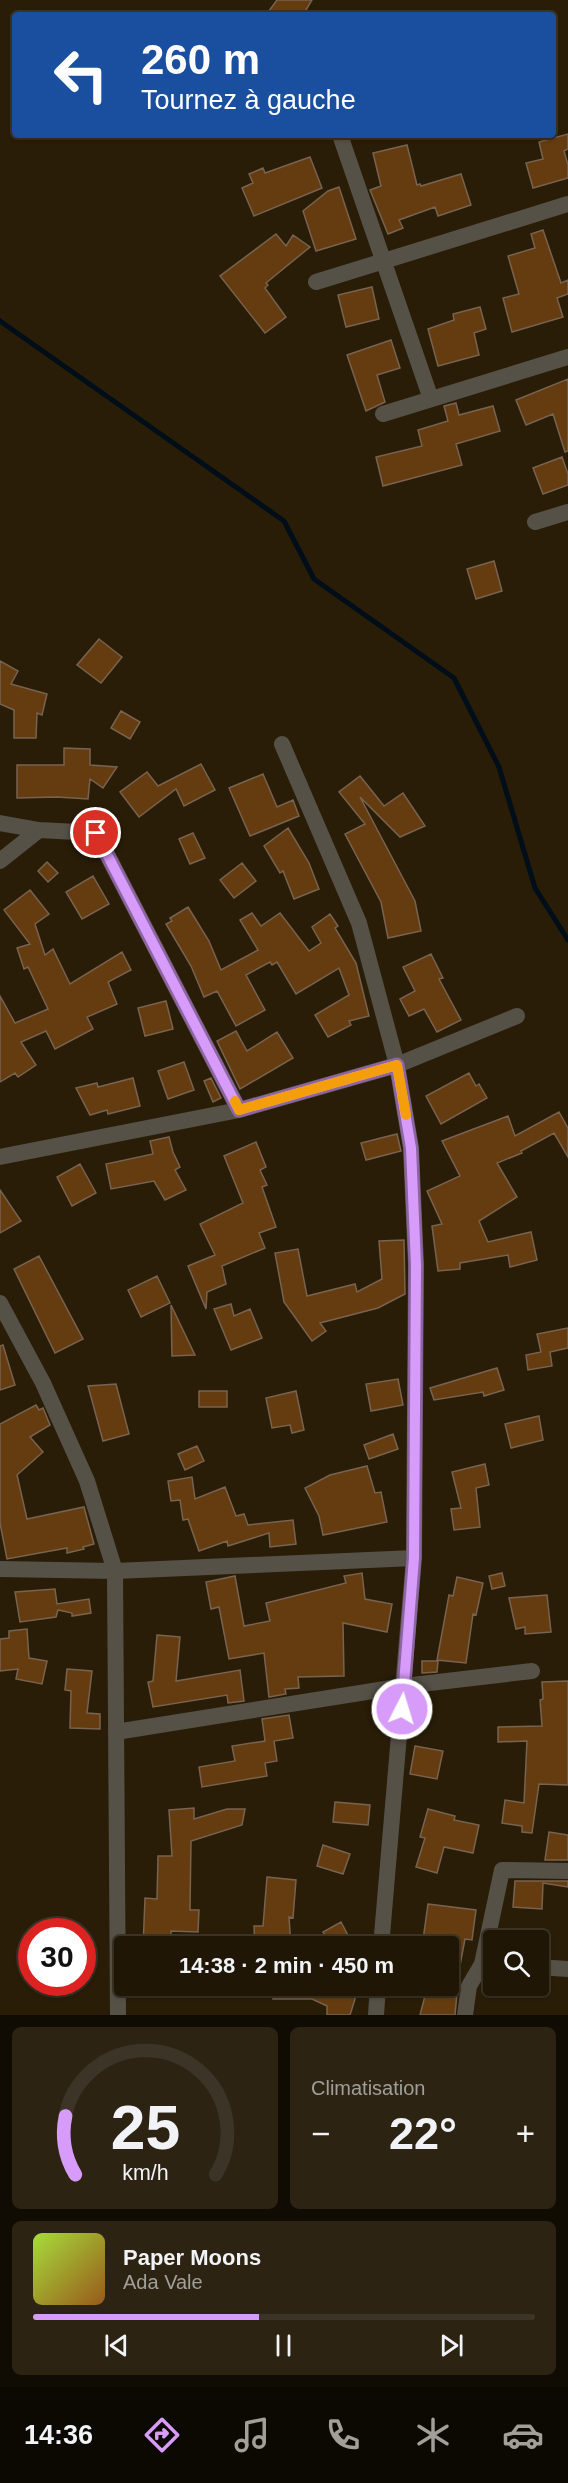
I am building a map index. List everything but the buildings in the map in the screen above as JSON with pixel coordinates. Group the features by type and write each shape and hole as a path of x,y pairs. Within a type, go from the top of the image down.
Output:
{"street":[{"path":"341,138 431,399"},
{"path":"316,282 568,204"},
{"path":"383,414 568,357"},
{"path":"535,522 568,512"},
{"path":"282,744 359,923 397,1065 411,1148 416,1265 414,1558 382,1936"},
{"path":"0,823 39,831 96,833 239,1110"},
{"path":"0,861 39,831"},
{"path":"0,1157 239,1110 397,1065 517,1016"},
{"path":"0,1303 43,1383 87,1481 115,1571 118,2015"},
{"path":"0,1569 115,1571 414,1558"},
{"path":"116,1732 404,1686 532,1671"},
{"path":"493,1930 502,1870 568,1871"},
{"path":"549,1968 568,1969"},
{"path":"465,2015 469,1986 483,1970"},
{"path":"376,2015 377,1996"}],"waterway":[{"path":"0,321 284,521 314,579 454,678 499,767 535,888 568,940"}],"slow traffic":[{"path":"235,1101 239,1110 397,1065 406,1115"}],"route":[{"path":"96,833 239,1110 397,1065 411,1148 416,1265 414,1558 402,1709"}]}
